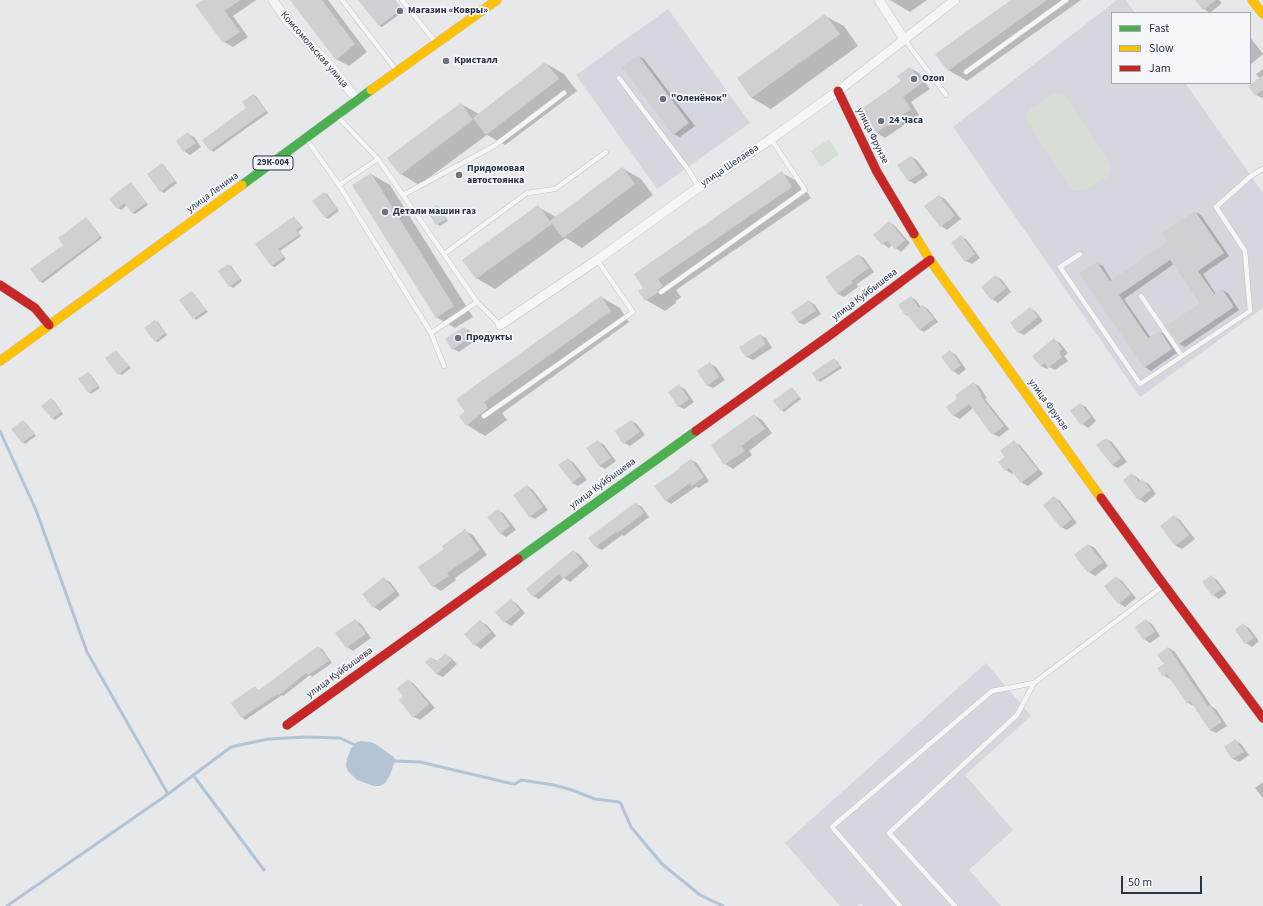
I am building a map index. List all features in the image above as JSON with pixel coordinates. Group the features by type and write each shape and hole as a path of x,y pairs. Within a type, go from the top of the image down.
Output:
{"street":[{"name":"Комсомольская улица","path":"272,0 287,21 331,66 357,100"},
{"name":"улица Ленина","path":"0,361 306,139 357,100 497,0"},
{"path":"879,0 904,39"},
{"name":"улица Шелаева","path":"500,325 596,260 838,91 955,0"},
{"path":"1252,0 1263,14"},
{"name":"улица Фрунзе","path":"838,91 877,172 930,260 1164,585 1263,718"},
{"name":"улица Куйбышева","path":"288,725 830,335 930,260"},
{"path":"0,285 35,308 49,325"}],"lane":[{"path":"342,0 397,72"},
{"path":"402,0 437,44"},
{"path":"966,72 1066,0"},
{"path":"904,39 946,95"},
{"path":"619,78 687,168 699,187"},
{"path":"403,195 494,146 564,93"},
{"path":"337,116 378,159 477,302 500,325"},
{"path":"661,292 805,190 771,138"},
{"path":"306,139 339,185 431,333 444,366"},
{"path":"444,254 527,193 555,189 606,152"},
{"path":"339,185 378,159"},
{"path":"1080,254 1060,267 1140,384 1250,311 1245,251 1216,207 1251,176 1263,169"},
{"path":"484,416 634,312 596,260"},
{"path":"1141,296 1182,356"},
{"path":"431,333 477,302"},
{"path":"955,906 889,833 1017,715 1034,683 1164,585"},
{"path":"900,906 832,827 992,691 1034,683"}],"shaded area":[{"path":"1117,0 1126,0 1134,12 1111,12 1111,84 1186,84 1263,193 1263,308 1140,397 953,127"},
{"name":"\"Оленёнок\"","path":"668,9 750,123 657,189 576,75"},
{"path":"1058,93 1064,94 1068,98 1110,164 1110,171 1107,177 1085,190 1073,190 1069,187 1027,121 1026,115 1030,109 1052,95"},
{"path":"829,139 839,154 821,167 811,151"},
{"path":"986,663 1031,716 965,775 1013,830 969,870 1001,906 863,906 861,903 857,906 840,906 785,843"}],"water":[{"path":"357,742 371,742 394,757 395,761 390,775 385,783 380,786 374,786 357,780 348,771 346,766 351,748"}],"building":[{"path":"203,0 240,0 225,11 240,32 223,43 195,5"},
{"path":"290,0 322,0 355,44 336,60"},
{"path":"358,0 395,0 402,9 379,26"},
{"path":"1011,0 1047,0 948,71 935,54"},
{"path":"1195,0 1216,0 1203,10"},
{"path":"825,14 840,34 751,98 737,78"},
{"path":"638,55 689,123 673,135 622,67"},
{"path":"545,62 559,79 486,135 473,118"},
{"name":"24 Часа","path":"910,67 922,83 903,97 911,109 876,133 860,110 901,81 897,76"},
{"path":"1263,75 1263,90 1255,96 1248,86"},
{"path":"253,94 266,111 210,151 202,140 246,108 242,102"},
{"path":"461,103 473,120 400,175 387,158"},
{"path":"188,132 196,143 183,152 176,141"},
{"path":"911,156 922,172 908,181 897,165"},
{"path":"162,163 175,181 160,192 147,174"},
{"path":"622,167 635,184 563,238 550,221"},
{"path":"782,171 792,187 658,279 663,286 657,293 645,301 638,291 643,288 634,274"},
{"path":"371,173 454,306 436,318 352,185"},
{"path":"131,182 146,203 132,213 124,203 117,209 109,199"},
{"path":"324,192 337,209 325,218 312,201"},
{"path":"939,195 955,216 940,227 924,206"},
{"path":"437,205 446,219 436,225 427,211"},
{"path":"538,205 552,224 476,279 462,260"},
{"path":"1195,211 1224,253 1198,271 1214,294 1222,289 1234,307 1179,344 1166,326 1200,303 1170,260 1119,295 1148,338 1160,331 1172,349 1144,368 1079,273 1097,262 1110,281 1168,241 1162,233"},
{"path":"294,216 301,227 296,230 299,235 278,249 284,257 271,266 255,244"},
{"path":"86,217 100,237 40,282 30,269 63,245 58,238"},
{"path":"889,221 905,240 895,249 887,241 882,245 873,235"},
{"path":"961,235 975,254 965,262 951,243"},
{"path":"858,254 869,268 851,281 853,283 837,294 825,277"},
{"path":"228,264 240,279 229,287 218,271"},
{"path":"996,275 1006,288 991,300 981,287"},
{"path":"192,291 206,310 193,319 179,300"},
{"path":"601,296 611,311 484,402 488,408 466,426 459,416 465,412 456,399"},
{"path":"911,296 919,308 923,305 934,319 919,330 898,305"},
{"path":"809,300 816,311 798,322 791,312"},
{"path":"1030,307 1038,317 1018,333 1010,323"},
{"path":"155,320 165,333 155,342 144,328"},
{"name":"Продукты","path":"464,327 471,337 452,350 445,339"},
{"path":"760,334 766,344 746,358 739,347"},
{"path":"1054,338 1062,349 1059,352 1062,357 1048,368 1045,363 1040,366 1032,356"},
{"path":"116,350 129,366 118,375 105,358"},
{"path":"950,350 961,365 952,372 941,357"},
{"path":"834,358 840,366 817,381 812,373"},
{"path":"710,362 719,377 707,386 697,371"},
{"path":"88,372 98,386 88,393 78,379"},
{"path":"973,382 982,394 980,395 1004,426 992,435 969,404 953,416 946,407 957,399 955,395"},
{"path":"679,384 689,399 678,407 668,392"},
{"path":"792,387 799,397 781,411 773,401"},
{"path":"51,398 61,412 52,419 41,406"},
{"path":"1080,403 1091,417 1081,425 1070,411"},
{"path":"754,414 765,429 741,446 745,451 724,465 711,445"},
{"path":"23,420 34,434 22,443 11,429"},
{"path":"631,420 640,432 623,444 615,431"},
{"path":"1106,438 1121,458 1112,465 1096,445"},
{"path":"598,440 611,458 599,466 586,448"},
{"path":"1014,440 1038,470 1021,483 1009,468 1005,471 998,462 1005,457 1000,451"},
{"path":"568,458 581,476 572,483 558,465"},
{"path":"691,459 704,477 692,486 690,483 665,501 654,486"},
{"path":"1132,473 1139,482 1142,479 1151,490 1138,500 1123,480"},
{"path":"527,485 543,507 529,517 513,495"},
{"path":"1054,496 1072,519 1061,528 1043,505"},
{"path":"636,502 644,513 595,547 588,538"},
{"path":"498,509 510,526 500,534 487,517"},
{"path":"1174,515 1189,535 1175,546 1160,526"},
{"path":"465,529 480,550 447,573 449,576 432,587 418,567 444,549 442,546"},
{"path":"1088,544 1103,562 1088,573 1074,555"},
{"path":"573,550 583,563 563,579 559,574 533,597 526,589"},
{"path":"1211,575 1222,589 1212,596 1202,582"},
{"path":"1116,576 1131,594 1118,604 1104,586"},
{"path":"384,577 395,591 373,608 362,594"},
{"path":"511,599 520,610 504,623 495,612"},
{"path":"355,619 366,634 346,648 335,633"},
{"path":"1146,619 1155,632 1143,640 1135,627"},
{"path":"480,620 491,632 474,646 464,634"},
{"path":"1243,623 1254,638 1245,644 1235,630"},
{"path":"318,646 329,661 308,675 306,673 279,695 278,694 241,718 231,703 255,686 258,691"},
{"path":"1168,647 1208,706 1210,705 1222,722 1210,730 1190,701 1187,704 1167,674 1163,677 1157,668 1164,664 1157,655"},
{"path":"445,653 452,660 436,674 425,662 431,657 436,662"},
{"path":"408,679 429,704 413,718 399,700 403,696 397,689"},
{"path":"1235,739 1244,752 1232,759 1224,747"}],"waterway":[{"path":"0,431 36,510 87,652 168,794 231,747 268,739 306,737 340,738 357,746"},
{"path":"392,759 395,761 420,762 513,784 521,780 554,785 595,799 619,802 631,827 662,864 700,895 723,906"},
{"path":"193,775 264,870"},
{"path":"7,906 168,794"}],"traffic: fast":[{"path":"242,185 371,90"},
{"path":"518,559 696,431"}],"traffic: slow":[{"path":"371,90 497,0"},
{"path":"1252,0 1263,14"},
{"path":"0,361 242,185"},
{"path":"914,234 930,260 1101,498"}],"traffic: jam":[{"path":"838,91 877,172 914,234"},
{"path":"696,431 830,335 930,260"},
{"path":"0,285 35,308 49,325"},
{"path":"1101,498 1263,718"},
{"path":"287,725 518,559"}],"place":[{"name":"Магазин «Ковры»","path":"400,11"},
{"name":"Кристалл","path":"446,61"},
{"name":"Ozon","path":"914,79"},
{"name":"\"Оленёнок\"","path":"663,99"},
{"name":"24 Часа","path":"881,121"},
{"name":"Придомовая автостоянка","path":"459,175"},
{"name":"Детали машин газ","path":"385,212"},
{"name":"Продукты","path":"458,338"}]}
